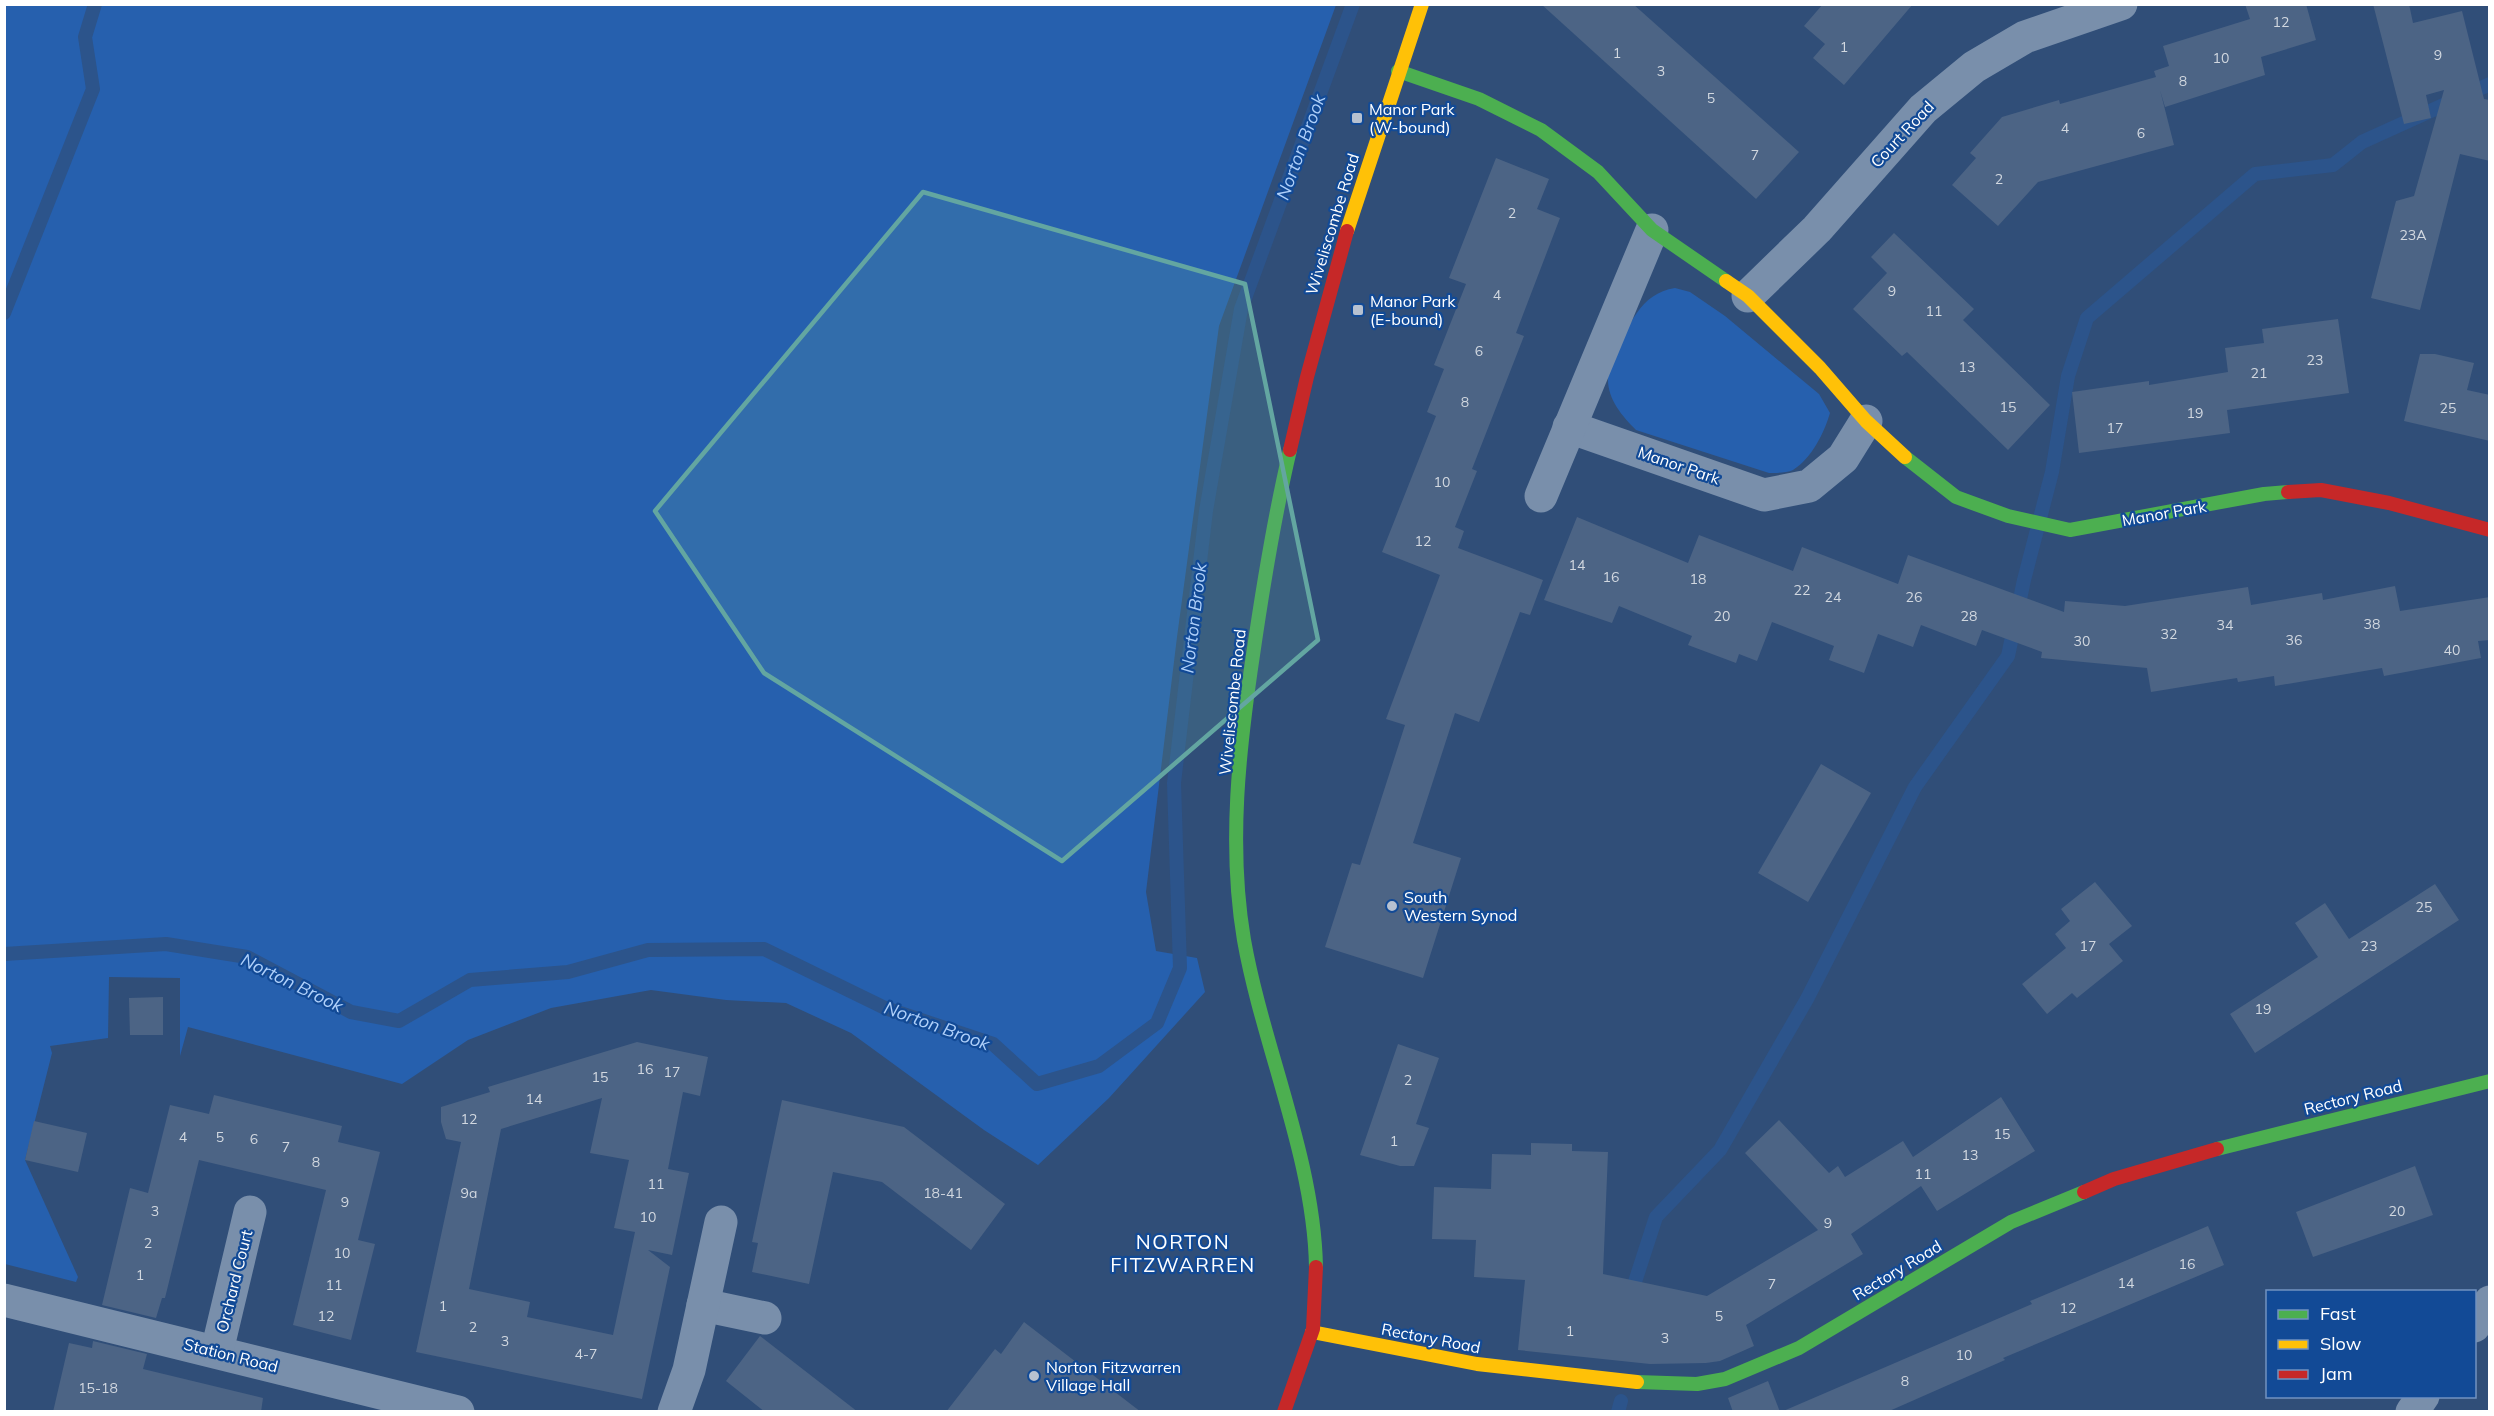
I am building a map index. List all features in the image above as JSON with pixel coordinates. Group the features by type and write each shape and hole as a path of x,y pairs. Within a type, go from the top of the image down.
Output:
{"street":[{"name":"Wiveliscombe Road","path":"1284,1412 1312,1332 1316,1262 1310,1199 1298,1142 1276,1071 1258,1000 1243,925 1236,861 1240,760 1265,570 1297,415 1348,224 1422,4"},
{"name":"Court Road","path":"1748,296 1817,229 1923,109 1974,67 2025,37 2121,4"},
{"name":"Manor Park","path":"1398,71 1479,99 1541,130 1598,172 1652,230 1748,296 1820,368 1866,421 1906,458 1956,497 2008,516 2070,530 2264,494 2321,490 2389,503 2490,530"},
{"path":"1541,496 1652,230"},
{"name":"Manor Park","path":"1569,427 1764,495 1809,486 1843,458 1866,421"},
{"name":"Rectory Road","path":"1312,1332 1477,1364 1553,1374 1660,1384 1696,1384 1725,1379 1798,1348 2011,1222 2114,1179 2232,1145 2489,1084"},
{"name":"Orchard Court","path":"217,1351 250,1212"},
{"path":"674,1412 689,1370 722,1222"},
{"name":"Station Road","path":"4,1300 458,1412"},
{"path":"2476,1324 2490,1302"},
{"path":"703,1305 765,1318"},
{"path":"2412,1412 2422,1398"}],"highlighted area":[{"path":"923,192 1245,284 1318,640 1062,861 764,673 655,511"}],"shaded area":[{"path":"4,5 1336,5 1219,326 1177,637 1146,892 1156,951 1197,958 1205,992 1109,1098 1038,1165 984,1130 851,1033 786,1003 726,1000 651,990 551,1008 468,1040 402,1084 188,1027 180,1056 180,978 109,977 108,1038 50,1046 52,1053 25,1160 78,1277 76,1282 5,1264"},
{"path":"1675,288 1690,292 1725,316 1819,394 1830,413 1821,437 1806,459 1793,470 1769,473 1636,430 1616,406 1610,393 1608,377 1625,333 1644,304 1663,291"}],"building":[{"path":"1541,4 1633,4 1799,152 1756,199"},
{"path":"1823,4 1913,4 1844,85 1813,58 1825,44 1804,26"},
{"path":"2245,4 2306,4 2316,40 2261,57 2265,75 2165,107 2160,90 2174,145 2038,182 1998,226 1952,185 1976,158 1970,153 2002,117 2059,100 2060,104 2156,77 2154,71 2169,66 2163,46 2250,19"},
{"path":"2373,4 2409,4 2413,23 2462,11 2484,99 2490,100 2490,161 2460,154 2420,310 2371,298 2396,201 2414,196 2444,90 2426,95 2431,118 2404,124"},
{"path":"1496,158 1549,179 1537,209 1560,218 1516,333 1524,336 1472,469 1477,471 1455,527 1464,531 1458,548 1543,580 1530,615 1520,612 1479,722 1455,713 1413,843 1461,858 1423,978 1325,947 1352,863 1360,865 1405,725 1386,719 1440,575 1382,552 1436,416 1427,412 1444,369 1434,365 1466,284 1449,278"},
{"path":"1894,233 1974,309 1963,320 2050,405 2008,450 1907,352 1902,356 1853,309 1887,273 1871,257"},
{"path":"2338,319 2349,393 2227,410 2230,433 2079,453 2072,392 2149,381 2149,385 2228,372 2225,348 2264,343 2262,329"},
{"path":"2420,354 2435,354 2474,363 2467,390 2490,395 2490,441 2404,421"},
{"path":"1577,517 1688,563 1699,535 1793,571 1802,547 1898,584 1908,555 2064,612 2065,601 2125,606 2248,587 2251,605 2322,593 2323,600 2395,586 2400,611 2490,597 2490,640 2478,641 2481,658 2384,676 2382,668 2275,686 2274,676 2238,682 2237,678 2151,692 2147,668 2041,658 2042,652 1982,630 1976,646 1921,625 1913,647 1878,634 1864,673 1829,660 1834,646 1772,622 1757,661 1739,654 1736,663 1688,645 1692,636 1619,606 1612,623 1544,600"},
{"path":"1821,764 1871,793 1808,902 1758,873"},
{"path":"2095,882 2132,926 2109,944 2123,961 2077,998 2072,993 2047,1014 2022,984 2066,948 2055,934 2070,921 2061,909"},
{"path":"2435,884 2459,920 2255,1053 2230,1014 2318,957 2295,923 2325,903 2349,939"},
{"path":"163,997 163,1035 130,1035 129,998"},
{"path":"637,1042 708,1057 700,1096 683,1092 668,1169 689,1173 672,1255 648,1250 670,1267 642,1399 416,1352 461,1142 446,1139 441,1122 441,1107 490,1092 488,1087","holes":["602,1098 590,1153 629,1160 614,1228 635,1232 613,1335 527,1317 530,1302 469,1289 501,1129"]},
{"path":"1398,1044 1439,1058 1416,1124 1429,1128 1414,1166 1400,1166 1360,1155"},
{"path":"214,1095 342,1126 338,1142 380,1152 358,1240 375,1244 351,1340 293,1325 326,1190 199,1160 165,1298 162,1298 156,1318 102,1305 130,1188 148,1193 170,1105 209,1114"},
{"path":"2001,1097 2035,1151 1937,1211 1921,1186 1851,1234 1863,1254 1746,1325 1754,1346 1720,1361 1650,1364 1518,1350 1525,1280 1474,1277 1476,1240 1432,1239 1434,1187 1491,1189 1492,1154 1531,1155 1531,1143 1572,1144 1572,1151 1608,1152 1603,1274 1707,1296 1818,1230 1745,1153 1779,1120 1829,1173 1838,1166 1845,1177 1903,1141 1913,1157"},
{"path":"782,1100 904,1127 1005,1204 971,1250 882,1182 833,1172 809,1284 752,1272 758,1243 752,1242"},
{"path":"34,1121 87,1133 78,1172 25,1160"},
{"path":"2415,1166 2433,1215 2313,1257 2296,1212"},
{"path":"2208,1226 2224,1265 2003,1358 2005,1360 1887,1412 1781,1412 2032,1304 2030,1301"},
{"name":"Norton Fitzwarren Village Hall","path":"1024,1322 1141,1412 946,1412 995,1349 1001,1354"},
{"path":"760,1336 858,1412 765,1412 726,1381"},
{"path":"93,1341 147,1354 143,1369 263,1398 261,1412 53,1412 69,1343 92,1348"},
{"path":"1768,1381 1780,1412 1733,1412 1728,1398"}],"waterway":[{"path":"4,313 93,89 85,37 95,4"},
{"name":"Norton Brook","path":"4,954 166,944 247,957 351,1012 399,1021 470,980 568,972 648,950 764,949 885,1008 993,1044 1037,1084 1099,1066 1157,1023 1180,968 1174,783 1206,511 1241,309 1353,4"},
{"path":"1632,1296 1656,1217 1720,1150 1807,999 1915,787 2008,656 2024,580 2052,472 2068,376 2087,318 2255,174 2333,165 2362,142 2490,84"},
{"path":"1618,1412 1621,1401"}],"traffic: fast":[{"path":"1398,71 1479,99 1541,130 1598,172 1652,230 1726,281"},
{"path":"1290,450 1269,552 1248,690 1237,797 1237,869 1239,904 1252,980 1307,1185 1316,1267"},
{"path":"1905,457 1956,497 2008,516 2070,530 2264,494 2288,492"},
{"path":"2217,1149 2490,1081"},
{"path":"1637,1382 1697,1384 1725,1379 1799,1348 2011,1222 2084,1192"}],"traffic: slow":[{"path":"1347,231 1422,4"},
{"path":"1726,281 1748,296 1820,368 1866,421 1905,457"},
{"path":"1312,1332 1477,1364 1637,1382"}],"traffic: jam":[{"path":"1290,450 1307,377 1347,231"},
{"path":"2288,492 2321,490 2389,503 2490,530"},
{"path":"2084,1192 2114,1179 2217,1149"},
{"path":"1284,1412 1313,1329 1316,1267"}],"place":[{"name":"Manor Park (W-bound)","path":"1357,118"},
{"name":"Manor Park (E-bound)","path":"1358,310"},
{"name":"South Western Synod","path":"1392,906"},
{"name":"Norton Fitzwarren Village Hall","path":"1034,1376"}],"district":[{"name":"NORTON FITZWARREN","path":"1183,1254"}]}
